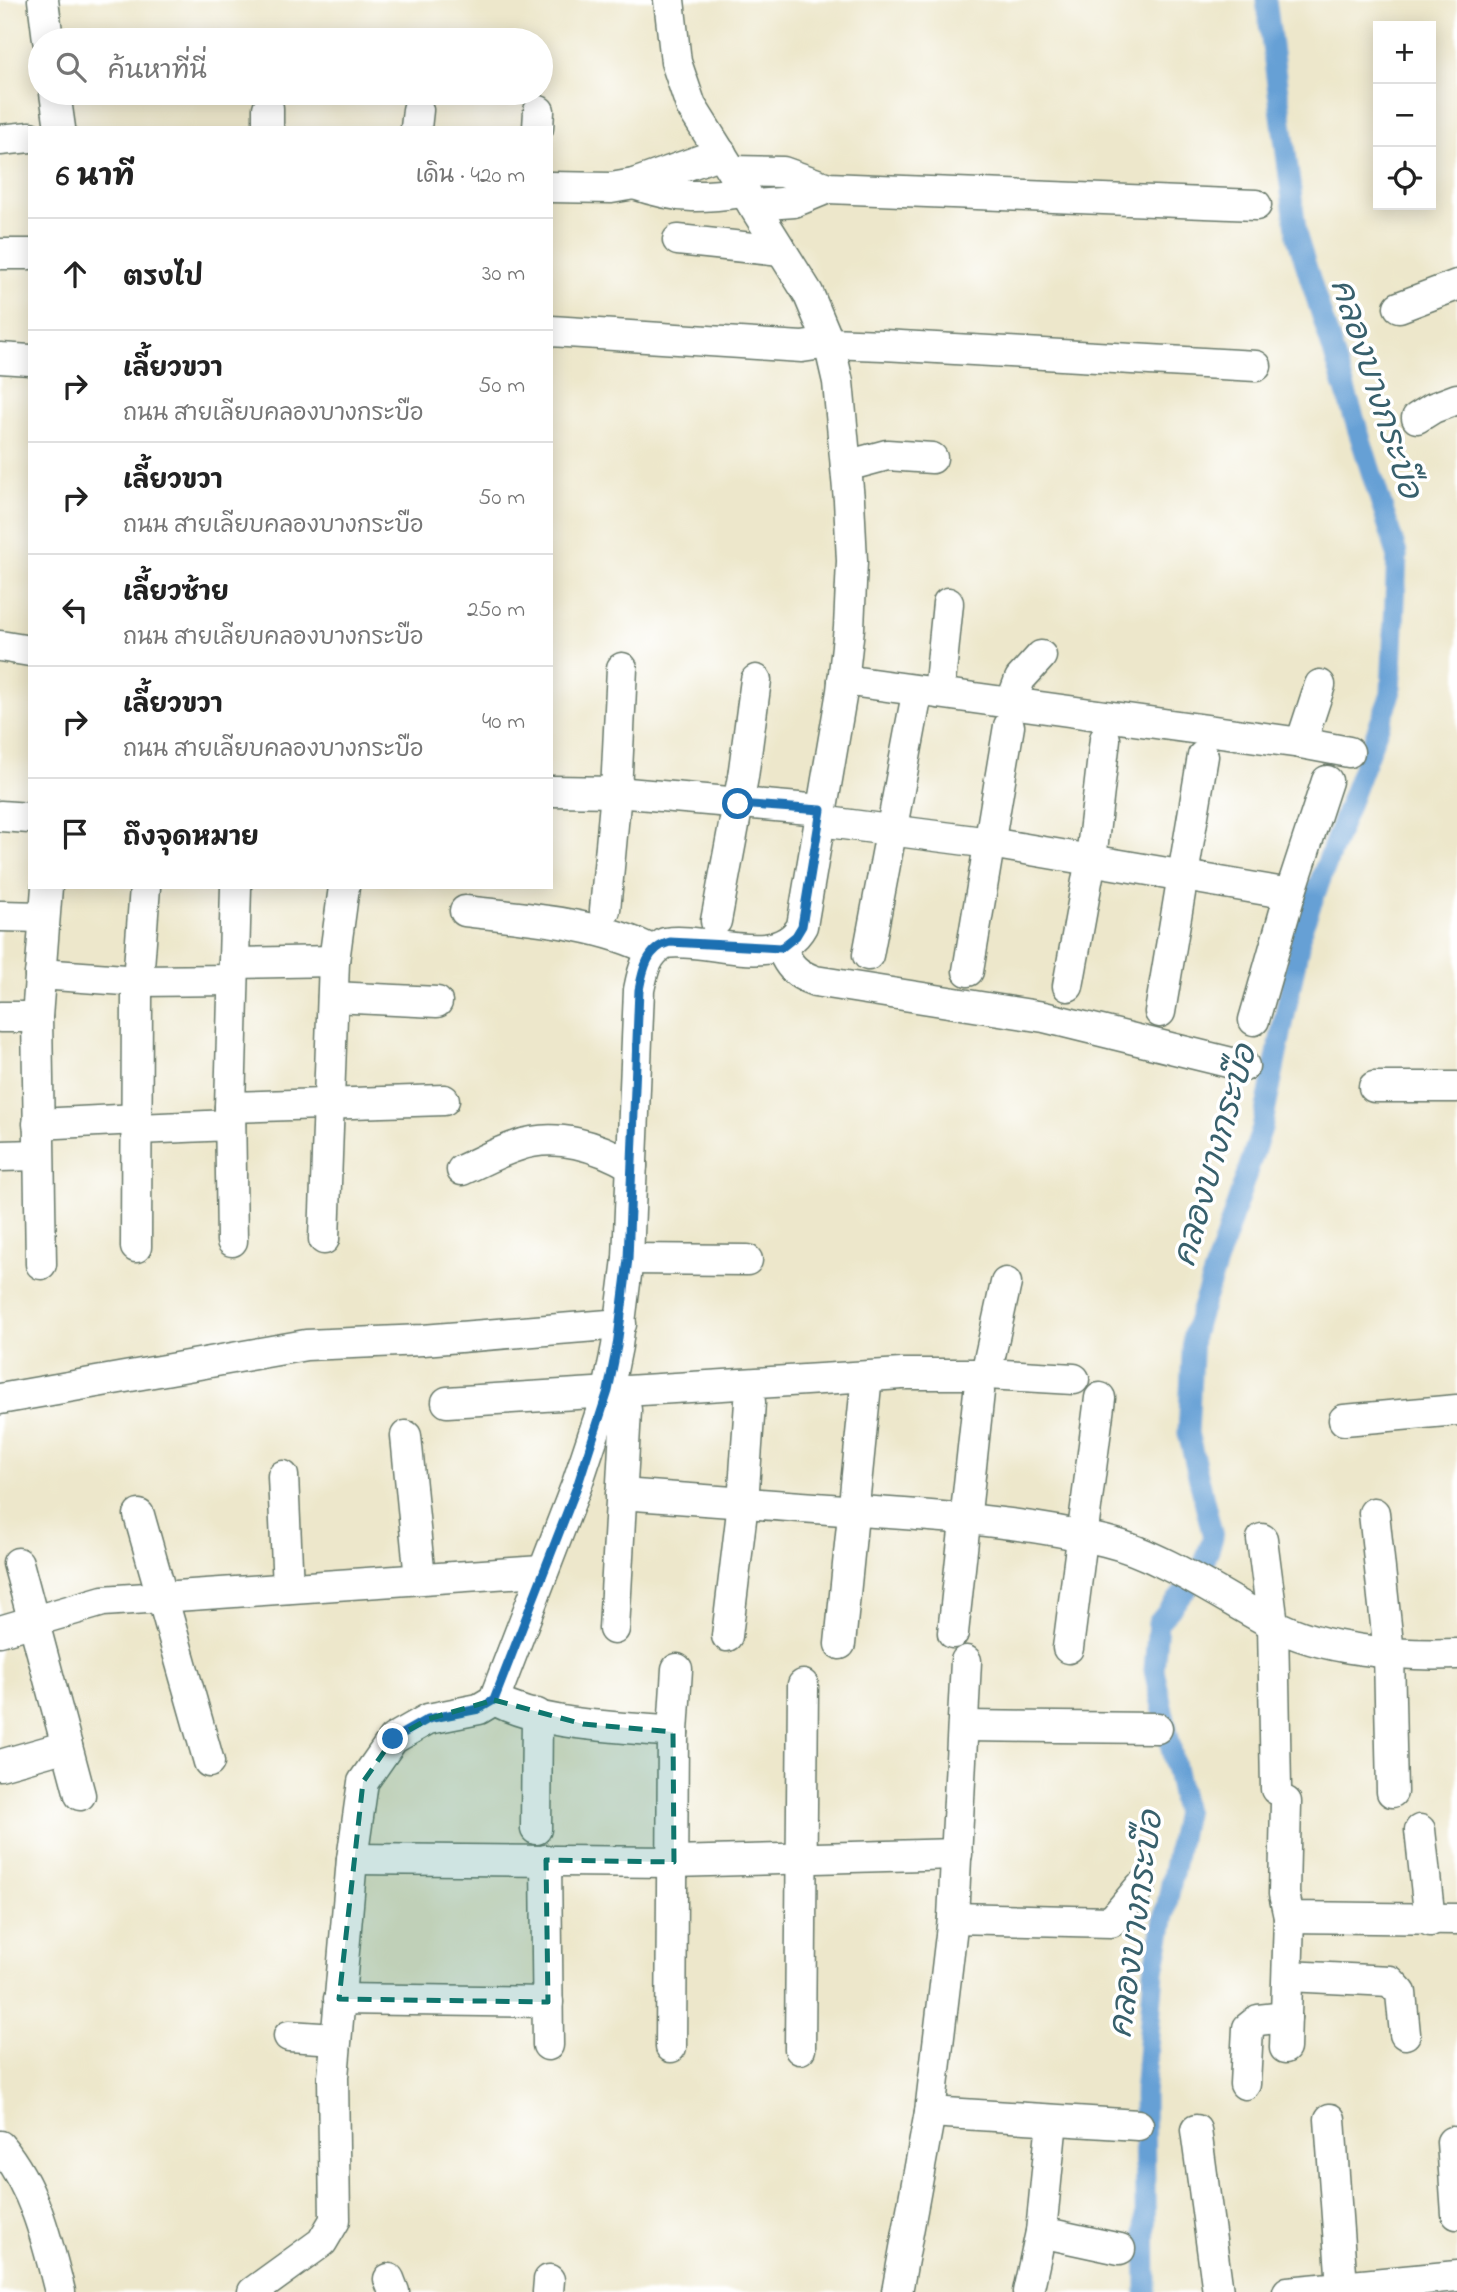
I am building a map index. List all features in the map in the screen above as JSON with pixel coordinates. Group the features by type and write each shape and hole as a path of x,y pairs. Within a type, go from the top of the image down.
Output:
{"street":[{"path":"43,0 46,28"},
{"path":"614,1629 621,1494 617,1401 628,1259 639,990 643,969 653,951 670,942 781,948 796,936 802,926 843,680 852,561 838,382 830,343 808,293 691,106 676,62 669,0"},
{"path":"57,105 60,126"},
{"path":"0,140 28,137"},
{"path":"553,187 611,188 635,184 738,180 783,172 828,188 1256,205"},
{"path":"635,184 671,196 697,198 738,180 794,202 828,188"},
{"path":"678,240 781,251"},
{"path":"0,254 28,254"},
{"path":"1399,307 1457,285"},
{"path":"553,331 802,347 830,343 1256,366"},
{"path":"0,359 28,360"},
{"path":"1417,418 1433,408 1457,399"},
{"path":"846,466 887,455 932,458"},
{"path":"868,955 892,829 948,603"},
{"path":"0,646 28,651"},
{"path":"968,971 1010,715 1020,679 1041,656"},
{"path":"605,910 616,792 622,668"},
{"path":"716,921 738,804 755,680"},
{"path":"843,680 1010,715 1301,743 1349,751"},
{"path":"1301,743 1320,685"},
{"path":"1068,986 1091,859 1105,739"},
{"path":"1160,1012 1203,756"},
{"path":"1254,1020 1290,894 1327,781"},
{"path":"553,791 616,792 738,804 1091,859 1290,894"},
{"path":"0,816 28,817"},
{"path":"41,1264 37,1017 47,889"},
{"path":"136,1247 139,981 145,889"},
{"path":"232,1241 230,1116 236,889"},
{"path":"324,1239 334,961 344,889"},
{"path":"465,911 594,931 637,942 653,951"},
{"path":"0,916 44,917"},
{"path":"781,948 790,966 799,976 815,981 1044,1017 1244,1066"},
{"path":"40,974 139,981 334,961"},
{"path":"333,997 437,1002"},
{"path":"0,1017 37,1017"},
{"path":"1374,1087 1457,1087"},
{"path":"38,1124 138,1124 327,1104 444,1100"},
{"path":"461,1170 519,1144 556,1142 590,1144 632,1166"},
{"path":"0,1156 38,1155"},
{"path":"628,1259 747,1260"},
{"path":"953,1633 983,1383 1006,1283"},
{"path":"0,1399 306,1345 424,1340 621,1324"},
{"path":"447,1402 617,1401 804,1377 983,1383 1074,1379"},
{"path":"840,1644 856,1511 866,1385"},
{"path":"1068,1648 1100,1398"},
{"path":"253,2292 322,2242 335,2220 333,2077 338,1998 363,1782 393,1739 428,1719 479,1709 494,1700 541,1571 617,1401"},
{"path":"727,1636 743,1503 750,1402"},
{"path":"1344,1420 1457,1410"},
{"path":"406,1436 420,1579"},
{"path":"283,1476 288,1588"},
{"path":"621,1494 966,1518 1083,1536 1109,1542 1152,1560 1236,1601 1273,1624 1308,1637 1389,1653 1457,1654"},
{"path":"1374,1513 1389,1653 1392,1792"},
{"path":"139,1515 209,1762"},
{"path":"1262,1539 1273,1624 1284,1894 1289,1917 1285,2048"},
{"path":"18,1563 80,1795"},
{"path":"0,1630 103,1601 541,1571"},
{"path":"897,2292 930,2112 953,1918 967,1661"},
{"path":"671,2048 673,1732 677,1669"},
{"path":"800,2049 803,1685"},
{"path":"494,1700 511,1709 583,1724 673,1732"},
{"path":"536,1829 537,1714"},
{"path":"965,1726 1157,1728"},
{"path":"0,1765 67,1746"},
{"path":"1289,1917 1444,1920 1420,1830"},
{"path":"352,1859 674,1862 957,1854"},
{"path":"547,1860 548,2045"},
{"path":"953,1918 1111,1922 1140,1887"},
{"path":"1288,1976 1390,1980 1401,1993 1405,2034"},
{"path":"338,1998 548,2001"},
{"path":"1245,2084 1248,2028 1258,2020 1286,2017"},
{"path":"289,2036 336,2039"},
{"path":"930,2112 1138,2125"},
{"path":"1330,2119 1352,2288"},
{"path":"1028,2292 1041,2232 1052,2120"},
{"path":"1196,2130 1218,2292"},
{"path":"1452,2142 1457,2214"},
{"path":"0,2146 12,2160 40,2216 60,2292"},
{"path":"1041,2232 1120,2249"},
{"path":"1288,2292 1457,2276"}],"highlighted area":[{"path":"494,1700 583,1724 673,1732 674,1862 546,1860 548,2002 339,1999 363,1782 393,1739 428,1719"}],"waterway":[{"name":"คลองบางกระบือ","path":"1146,2292 1144,2094 1154,1971 1185,1812 1154,1670 1158,1623 1201,1572 1213,1537 1188,1433 1193,1335 1262,1128 1303,926 1391,694 1397,554 1297,237 1266,0"}],"route":[{"path":"393,1739 428,1719 479,1709 494,1700 541,1571 578,1484 608,1391 627,1273 639,990 647,959 653,951 670,942 781,948 796,936 802,926 821,810 738,804"}]}
